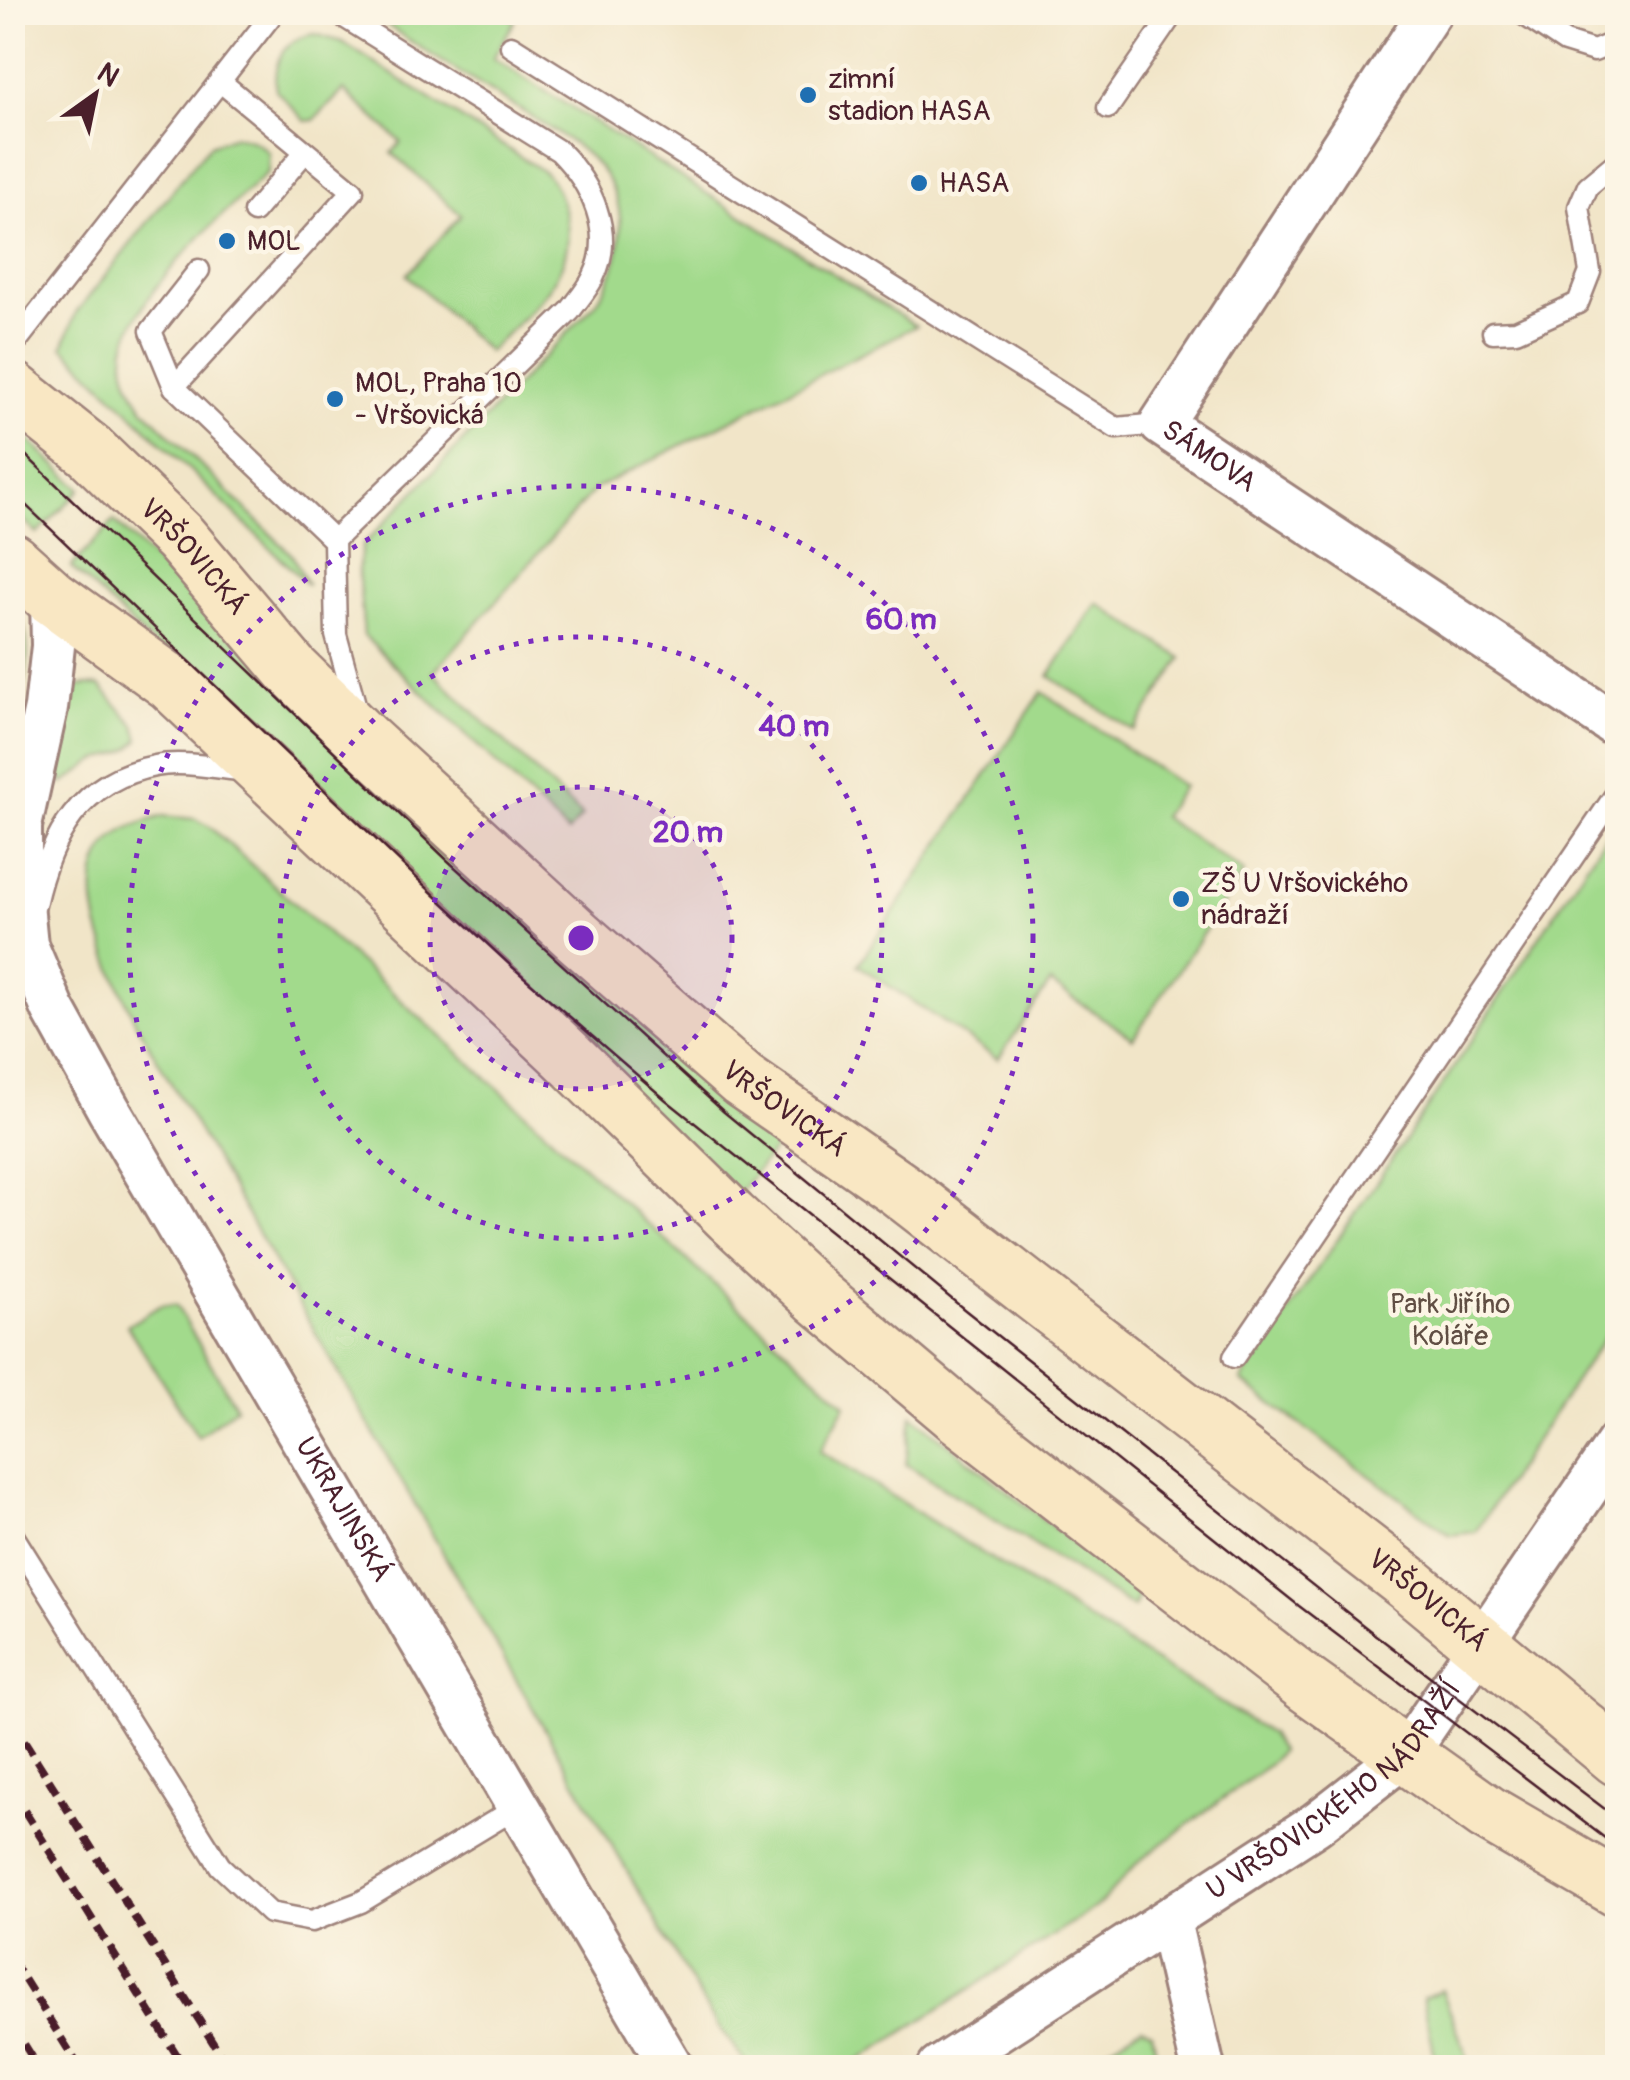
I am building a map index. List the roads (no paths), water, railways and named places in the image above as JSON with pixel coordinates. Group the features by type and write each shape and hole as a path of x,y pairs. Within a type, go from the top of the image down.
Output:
{"main road":[{"name":"VRŠOVICKÁ","path":"12,389 90,452 180,538 291,669 366,741 577,936 742,1080 899,1189 1409,1584 1618,1758"},
{"path":"32,579 172,683 818,1297 960,1418 1306,1685 1488,1813 1618,1889"}],"street":[{"name":"SÁMOVA","path":"1430,12 1161,424 1618,726"},
{"name":"UKRAJINSKÁ","path":"32,579 53,646 46,708 20,826 20,884 26,946 53,1009 672,2068"},
{"name":"U VRŠOVICKÉHO NÁDRAŽÍ","path":"939,2068 1316,1824 1406,1754 1618,1442"},
{"path":"1168,1920 1203,2068"}],"lane":[{"path":"12,347 274,12"},
{"path":"334,540 570,311 594,277 601,234 594,200 580,172 559,150 336,12"},
{"path":"1108,108 1174,12"},
{"path":"1520,12 1564,42 1594,51 1618,41"},
{"path":"511,46 1116,428 1161,424"},
{"path":"174,387 353,191 222,83"},
{"path":"254,212 305,152"},
{"path":"1493,332 1516,331 1578,303 1590,272 1579,208 1588,186 1618,161"},
{"path":"200,270 151,331 174,387 334,540 336,634 366,741"},
{"path":"26,946 38,889 56,838 80,803 119,778 156,765 264,773"},
{"path":"1234,1357 1618,791"},
{"path":"12,1534 220,1866 270,1913 312,1921 361,1902 518,1806"}],"tram line":[{"path":"12,442 446,859 724,1112 965,1310 1373,1633 1618,1819"},
{"path":"12,492 425,886 666,1100 1299,1606 1618,1848"}],"railway":[{"path":"12,1721 229,2068"},
{"path":"12,1791 185,2068"},
{"path":"12,1960 80,2068"},
{"path":"12,2025 39,2068"}],"place":[{"name":"zimní stadion HASA","path":"808,95"},
{"name":"HASA","path":"919,183"},
{"name":"MOL","path":"227,241"},
{"name":"MOL, Praha 10 - Vršovická","path":"335,399"},
{"name":"ZŠ U Vršovického nádraží","path":"1181,899"}],"park label":[{"name":"Park Jiřího Koláře","path":"1450,1320"}]}
